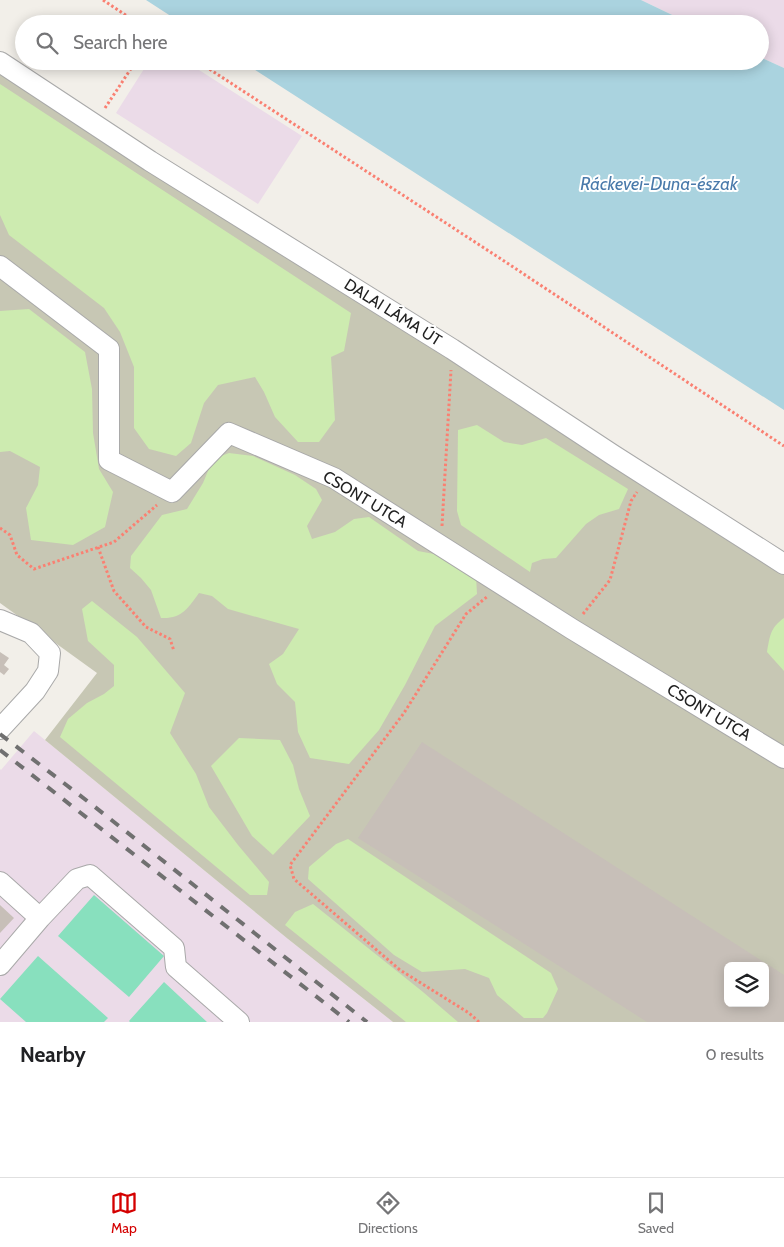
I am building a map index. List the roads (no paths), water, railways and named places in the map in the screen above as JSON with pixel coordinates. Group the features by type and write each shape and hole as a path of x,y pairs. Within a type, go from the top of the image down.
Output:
{"lane":[{"name":"DALAI LÁMA ÚT","path":"0,62 150,161 452,349 784,564"},
{"name":"CSONT UTCA","path":"0,266 109,349 109,460 172,492 229,433 334,478 572,629 784,758"},
{"path":"0,620 31,633 50,653 48,671 35,691 0,729"},
{"path":"0,965 40,918 77,879 90,875 174,948 176,967 239,1022"},
{"path":"0,882 40,918"}],"water":[{"path":"146,0 641,0 672,15 169,15"},
{"name":"Ráckevei-Duna-észak","path":"769,61 784,68 784,410 255,70 769,70"}],"railway":[{"path":"0,734 367,1022"},
{"path":"0,750 349,1022"}]}
